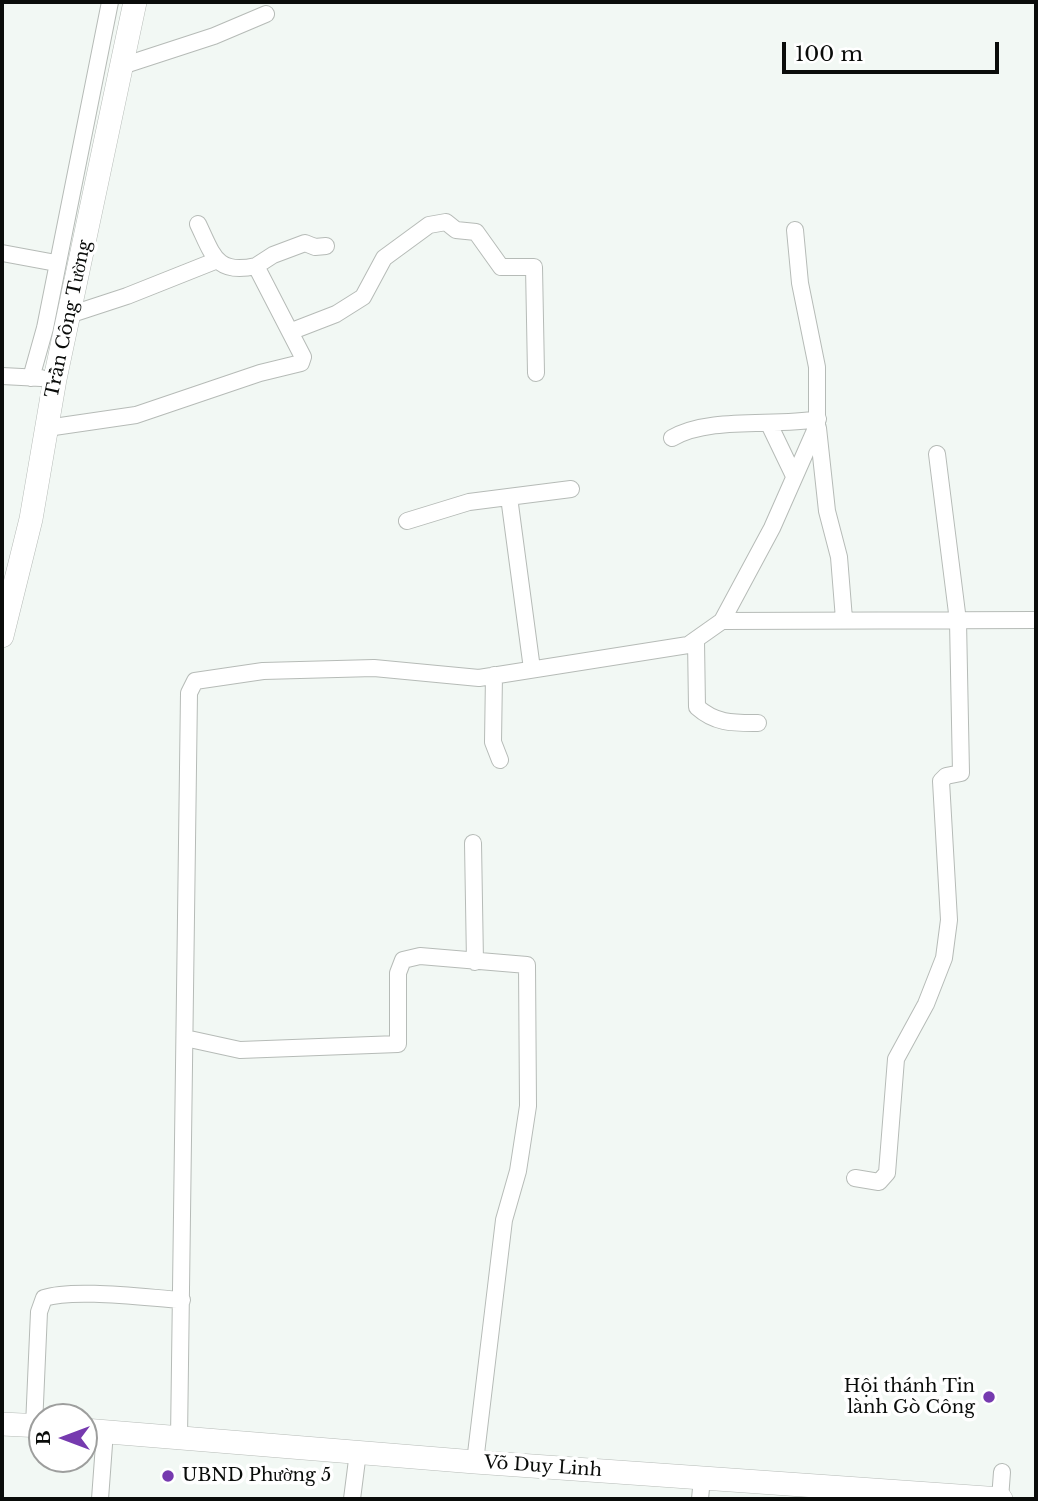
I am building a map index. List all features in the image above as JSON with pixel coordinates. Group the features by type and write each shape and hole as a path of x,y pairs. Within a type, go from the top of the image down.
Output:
{"street":[{"name":"Trần Công Tường","path":"31,378 45,328 110,2"},
{"name":"Trần Công Tường","path":"2,635 5,606 31,519 55,379 135,2"},
{"path":"122,66 214,36 266,14"},
{"path":"292,331 336,314 366,292 384,258 429,225 446,222 456,230 476,232 500,267 534,267 536,373"},
{"path":"198,224 215,261 230,268 256,266 273,255 305,243 315,247 326,246"},
{"path":"795,230 800,283 817,368 818,423 827,511 839,557 844,619"},
{"path":"2,253 56,263"},
{"path":"69,315 138,292 215,261"},
{"path":"47,428 136,415 260,373 301,363 303,357 292,331 256,266"},
{"path":"2,376 55,379"},
{"path":"672,438 684,431 709,426 818,423"},
{"path":"178,1438 189,693 195,681 262,671 374,668 480,678 696,641 722,621 772,528 818,423"},
{"path":"769,424 794,476"},
{"path":"855,1178 879,1182 887,1173 896,1059 926,1004 944,958 949,920 941,781 946,776 961,774 958,621 937,454"},
{"path":"407,522 469,502 571,489"},
{"path":"509,497 532,669"},
{"path":"722,621 1036,621"},
{"path":"696,641 697,707 707,716 722,723 758,723"},
{"path":"494,675 493,742 500,760"},
{"path":"472,843 475,962"},
{"path":"185,1038 240,1050 398,1044 398,973 403,960 420,956 475,962 520,962 529,969 528,1106 519,1171 508,1205 475,1462"},
{"path":"38,1403 39,1312 44,1298 52,1295 182,1300"},
{"path":"2,1424 28,1425"},
{"name":"Võ Duy Linh","path":"98,1431 475,1462 701,1488 1000,1499"},
{"path":"352,1499 358,1452"},
{"path":"1000,1499 1002,1472"},
{"path":"98,1473 100,1499"}],"place":[{"name":"Hội thánh Tin lành Gò Công","path":"989,1397"},
{"name":"UBND Phường 5","path":"168,1476"}]}
